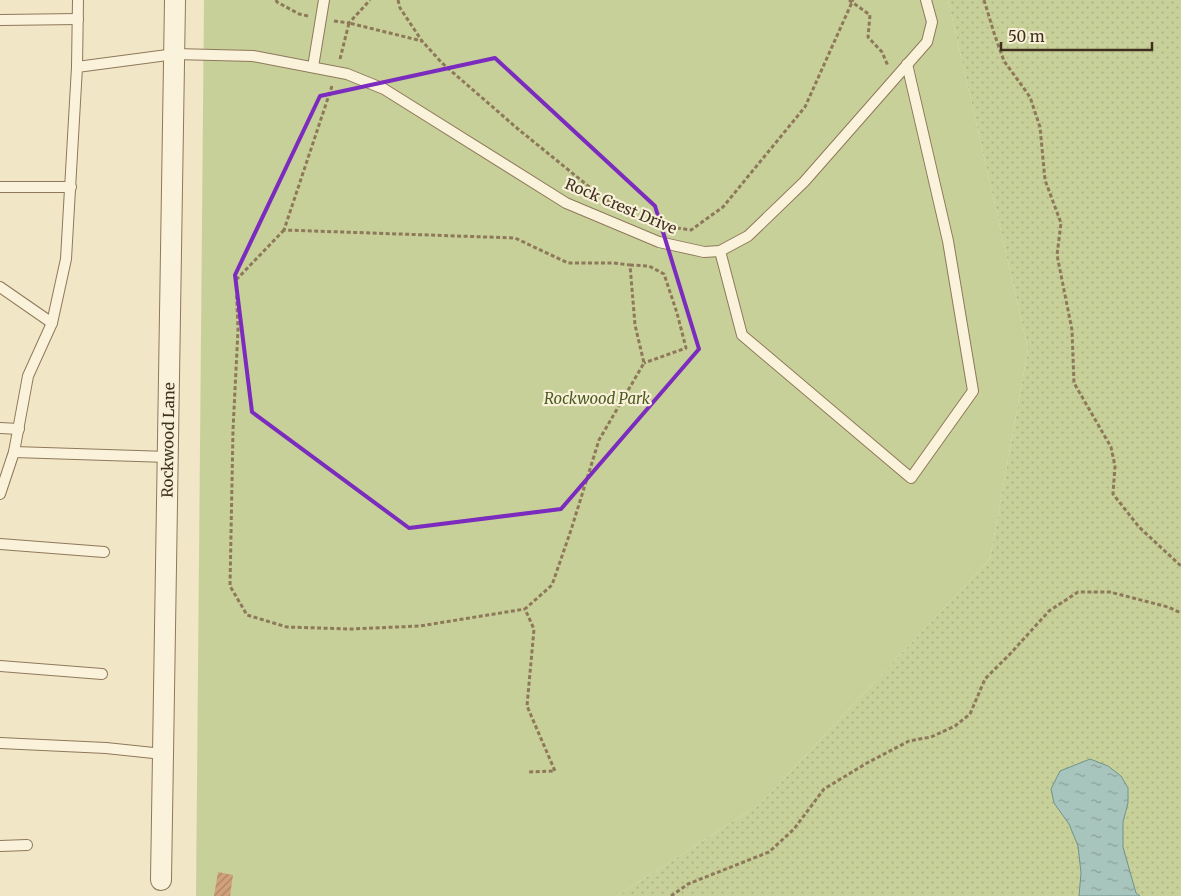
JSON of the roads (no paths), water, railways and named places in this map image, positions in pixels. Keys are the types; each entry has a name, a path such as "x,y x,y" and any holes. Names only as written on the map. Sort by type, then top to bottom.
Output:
{"street":[{"name":"Rockwood Lane","path":"161,880 175,0"}],"lane":[{"path":"0,494 14,452 28,376 52,323 66,259 77,68 78,0"},
{"path":"313,67 324,0"},
{"path":"907,64 948,241 973,391 911,478 742,334 720,251 748,236 804,182 907,64 927,42 932,22 926,0"},
{"path":"0,20 78,19"},
{"name":"Rock Crest Drive","path":"77,68 175,54 253,56 347,74 384,89 566,202 659,242 704,252 720,251"},
{"path":"0,186 71,187"},
{"path":"0,287 52,323"},
{"path":"0,428 18,429"},
{"path":"14,452 168,457"},
{"path":"0,544 104,552"},
{"path":"0,666 102,674"},
{"path":"0,743 106,748 163,754"},
{"path":"0,846 27,845"}],"water":[{"path":"1090,759 1108,766 1121,776 1128,788 1128,803 1123,822 1123,847 1136,893 1140,896 1079,896 1081,873 1078,846 1069,824 1054,803 1051,789 1060,771"}],"park label":[{"name":"Rockwood Park","path":"597,398"}]}
